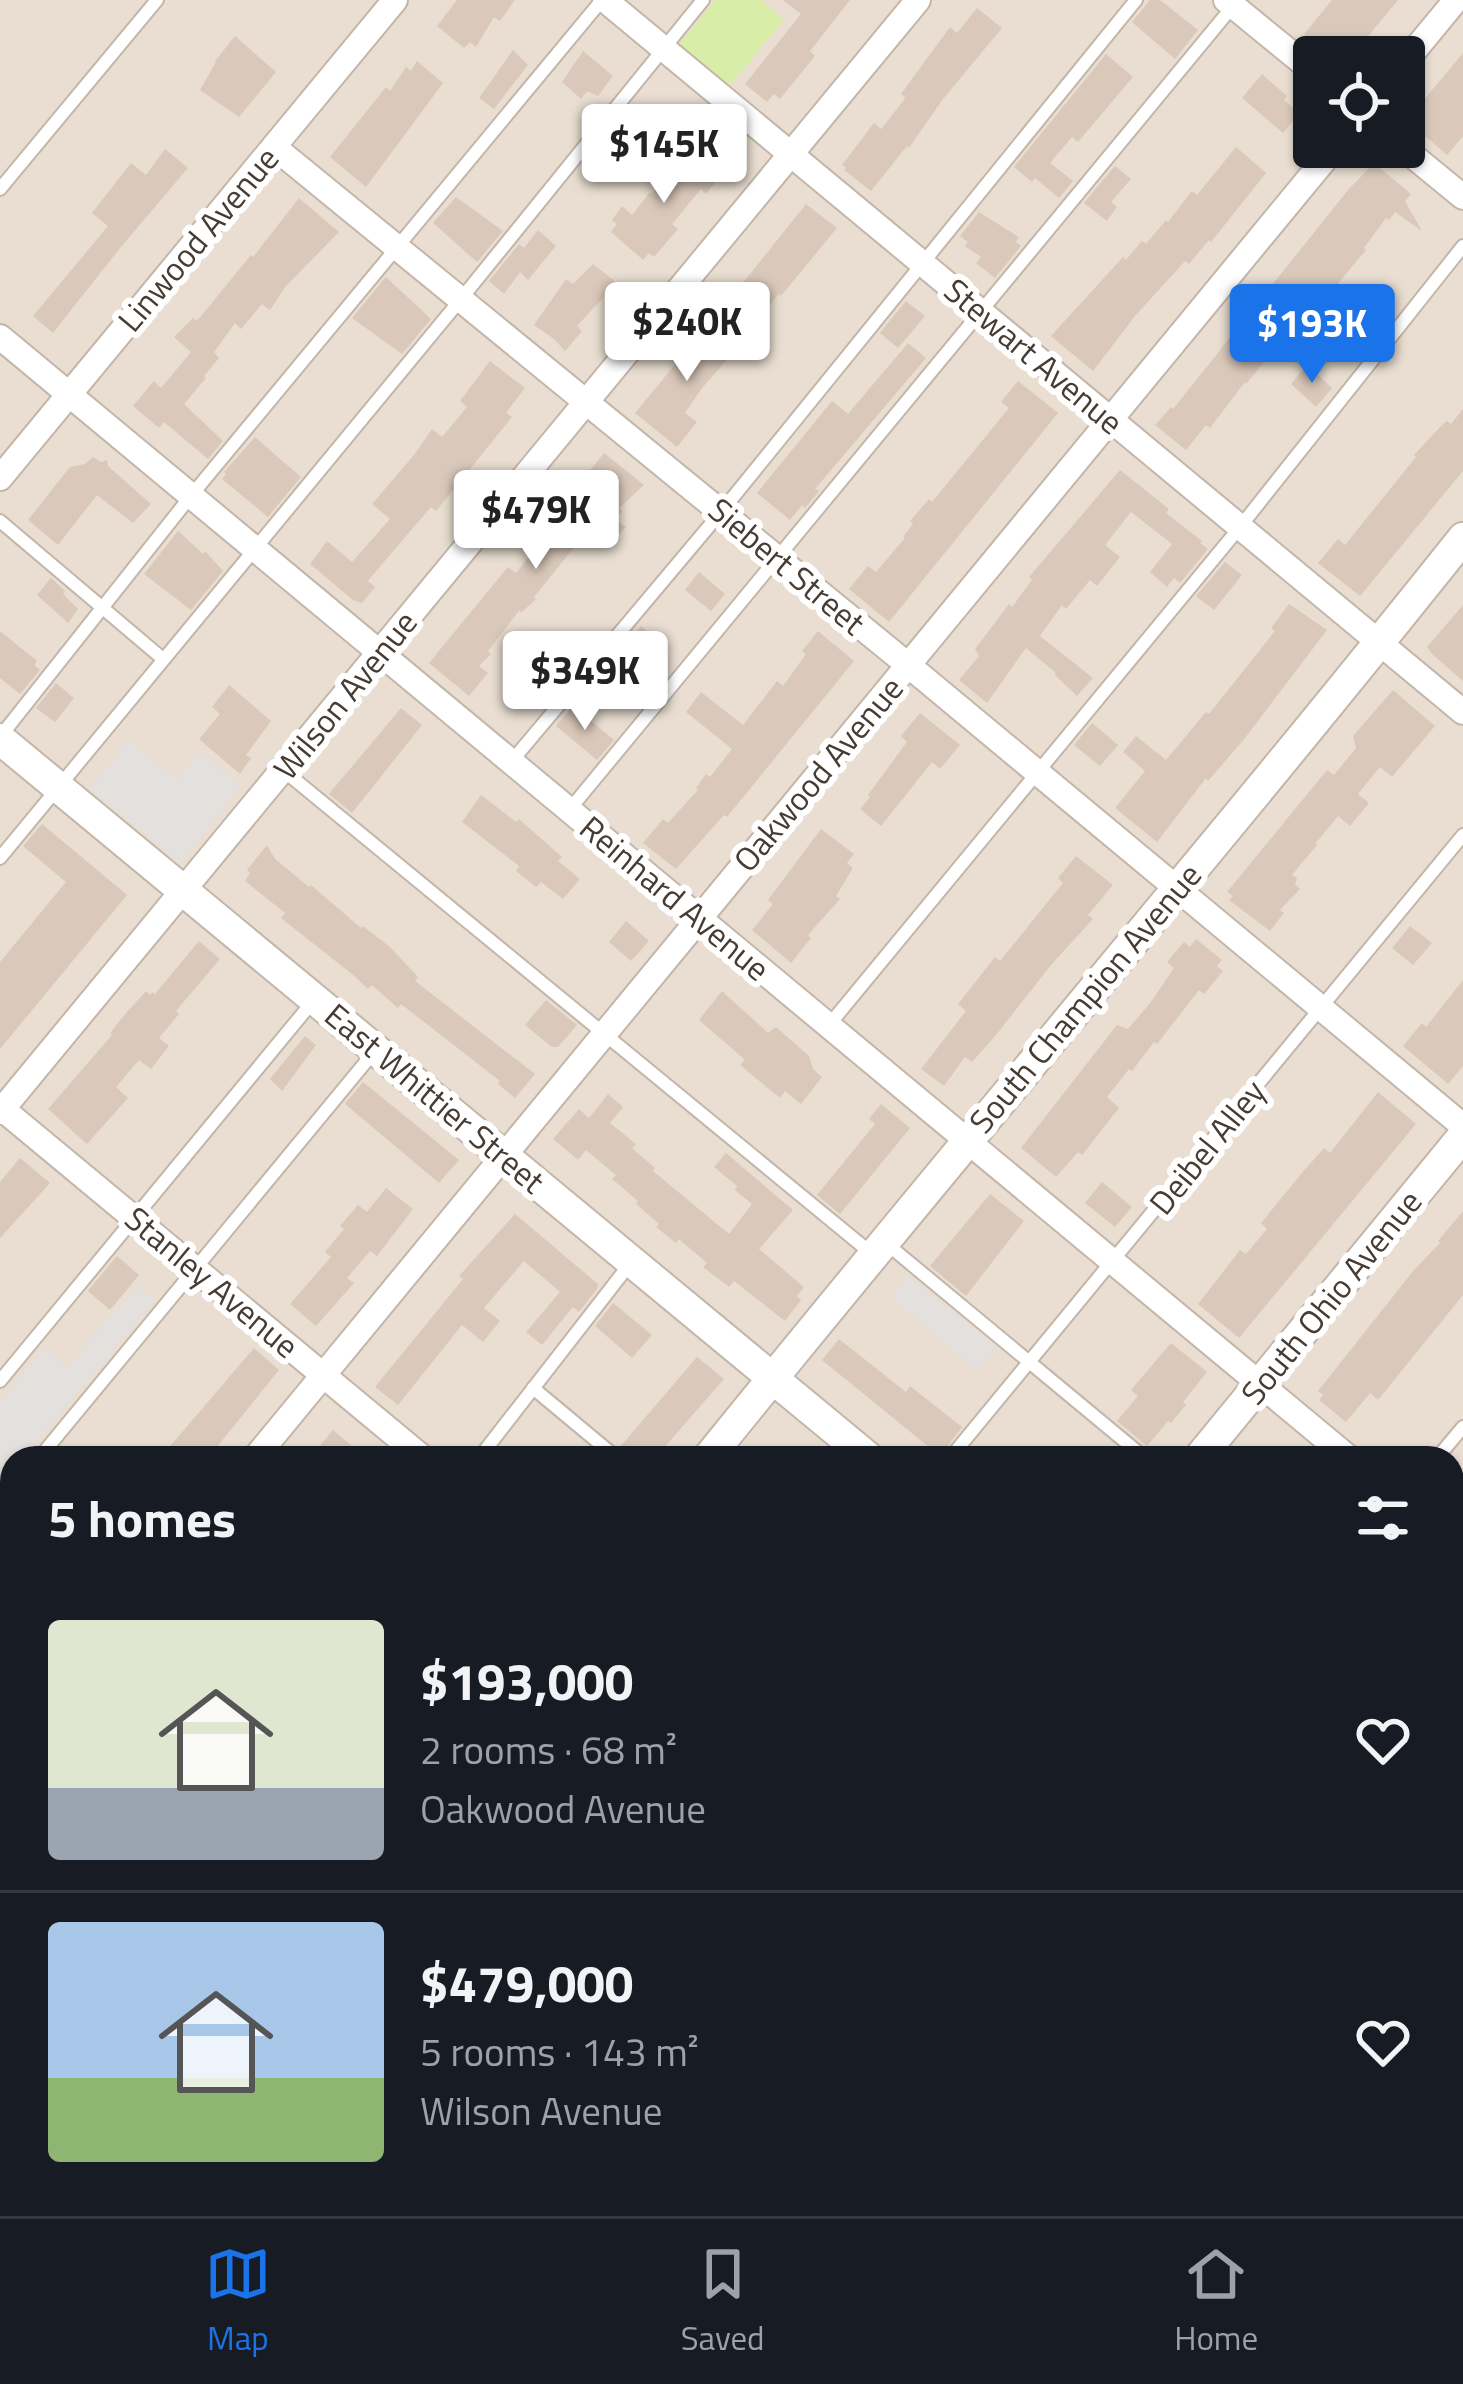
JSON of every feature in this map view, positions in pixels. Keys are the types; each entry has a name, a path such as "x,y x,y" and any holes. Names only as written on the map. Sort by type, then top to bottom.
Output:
{"street":[{"name":"Linwood Avenue","path":"0,478 395,0"},
{"name":"Stewart Avenue","path":"603,0 1463,712"},
{"name":"Wilson Avenue","path":"1,1109 918,0"},
{"path":"1425,38 1456,0"},
{"path":"1232,2 1293,54"},
{"name":"Siebert Street","path":"274,147 1463,1126"},
{"path":"1425,166 1463,197"},
{"name":"Oakwood Avenue","path":"265,1446 1318,168"},
{"name":"Reinhard Avenue","path":"0,338 1335,1446"},
{"name":"South Champion Avenue","path":"718,1446 1463,538"},
{"name":"East Whittier Street","path":"0,738 855,1446"},
{"name":"Stanley Avenue","path":"1,1109 409,1446"},
{"name":"South Ohio Avenue","path":"1209,1446 1463,1136"}],"lane":[{"path":"0,189 157,0"},
{"path":"0,738 190,497 603,0"},
{"path":"0,858 703,0"},
{"path":"511,762 721,512 1136,0"},
{"path":"570,810 1232,2"},
{"path":"829,1026 1039,775 1463,246"},
{"path":"0,521 163,658"},
{"path":"283,770 606,1033 878,1248 1030,1361 1131,1446"},
{"name":"Deibel Alley","path":"960,1446 1463,836"},
{"path":"0,1381 315,999"},
{"path":"49,1446 376,1049"},
{"path":"488,1446 632,1262"},
{"path":"533,1388 603,1446"}],"shaded area":[{"path":"0,0 1463,0 1463,1446 0,1446"},
{"path":"128,741 177,780 199,751 241,786 181,863 89,789"},
{"path":"908,1275 996,1346 977,1369 890,1298"},
{"path":"137,1285 155,1301 32,1446 0,1446 0,1401 44,1348 67,1367"}],"green space":[{"path":"715,0 761,0 784,20 729,87 678,46"}],"building":[{"path":"457,0 515,0 500,21 494,17 476,47 470,42 464,48 437,26"},
{"path":"783,0 850,0 810,51 815,56 780,99 774,94 767,102 745,84 801,14"},
{"path":"1150,0 1160,0 1198,30 1175,59 1132,22"},
{"path":"1332,0 1398,0 1368,36 1304,34"},
{"path":"977,8 1002,28 871,191 842,165 874,123 881,129 904,100 901,94 950,27 957,33"},
{"path":"235,36 276,72 239,117 200,90"},
{"path":"513,50 528,65 494,109 479,98"},
{"path":"583,51 613,76 598,96 587,91 581,99 562,82"},
{"path":"1463,53 1463,136 1447,155 1425,136 1425,98"},
{"path":"1106,54 1133,77 1078,142 1072,137 1050,163 1073,181 1059,198 1014,167"},
{"path":"417,61 443,83 366,187 330,157 386,87 390,91 406,67 411,71"},
{"path":"1262,74 1287,96 1284,100 1293,108 1293,120 1283,133 1242,98"},
{"path":"1236,147 1266,173 1211,242 1189,264 1185,261 1135,316 1093,371 1051,336 1123,257 1126,260 1142,241 1146,244 1192,191 1197,195"},
{"path":"165,149 188,168 53,333 33,316 108,226 92,213 131,163 146,175"},
{"path":"693,151 722,174 706,194 701,189 672,224 678,229 654,257 649,253 643,260 611,232 617,224 612,220 622,206 632,215 680,155 686,159"},
{"path":"1115,166 1131,179 1111,202 1117,207 1107,221 1084,203"},
{"path":"1369,168 1380,168 1411,194 1405,201 1422,231 1395,212 1386,218 1325,299 1299,320 1210,428 1206,425 1186,450 1155,425 1173,409"},
{"path":"456,197 503,231 477,262 433,223"},
{"path":"299,198 339,232 286,286 270,310 262,304 241,329 235,323 214,352 219,358 184,404 223,441 208,459 164,422 159,428 133,406 154,381 161,388 191,352 174,337 193,318 197,321"},
{"path":"806,204 837,228 761,315 734,294"},
{"path":"979,212 1019,237 1016,242 1021,246 995,278 976,263 981,257 960,236"},
{"path":"538,230 556,246 528,280 520,272 504,294 489,281 519,244 524,248"},
{"path":"593,264 617,283 577,326 582,331 565,351 534,325 566,279 573,284"},
{"path":"386,277 431,319 402,354 352,318"},
{"path":"906,301 925,316 898,348 880,333"},
{"path":"711,321 741,344 685,413 697,422 677,447 635,413"},
{"path":"908,343 926,358 815,489 819,491 805,508 802,505 790,520 757,493 832,401 848,414"},
{"path":"490,361 525,388 506,413 512,417 436,511 431,507 371,577 368,581 375,587 362,603 353,600 310,564 327,541 352,562 390,519 372,504 432,429 442,437 467,407 460,401"},
{"path":"1307,365 1332,388 1316,407 1291,384"},
{"path":"1018,381 1058,413 889,622 849,589 868,566 876,572 905,538 913,524 910,521 929,499 932,502 1009,408 1001,402"},
{"path":"1463,409 1463,471 1360,596 1318,563 1338,539 1345,545 1414,455"},
{"path":"255,437 301,477 268,517 222,479"},
{"path":"604,453 644,485 619,508 622,511 615,519 626,527 612,541 592,525 536,599 519,611 488,651 491,654 479,666 488,673 469,696 429,663 508,567 516,573 570,506 566,500"},
{"path":"93,457 107,460 151,504 133,523 97,495 58,545 28,520 70,467"},
{"path":"1120,470 1169,509 1166,513 1208,549 1180,583 1174,578 1167,587 1150,572 1172,544 1131,512 1105,545 1120,557 1097,586 1090,580 1066,609 1062,605 1040,636 1093,678 1077,696 1026,648 987,703 959,680 979,656 975,649"},
{"path":"178,531 223,571 191,610 144,574"},
{"path":"1225,562 1242,575 1214,610 1196,596"},
{"path":"699,572 725,594 711,611 685,590"},
{"path":"51,578 78,609 68,623 37,595"},
{"path":"1289,604 1327,630 1157,842 1115,808 1145,771 1123,752 1136,736 1166,760 1275,631 1271,628"},
{"path":"1463,605 1463,681 1427,647"},
{"path":"641,626 661,643 646,662 661,675 647,692 612,663"},
{"path":"0,631 37,661 34,665 40,670 20,694 0,678"},
{"path":"818,631 854,661 727,817 676,869 643,843 663,819 668,823 732,749 686,712 701,692 743,725 777,681 783,686"},
{"path":"56,683 74,698 55,722 36,708"},
{"path":"229,685 271,721 246,755 251,758 240,774 199,739 220,714 212,707"},
{"path":"1393,690 1435,726 1392,777 1380,767 1358,794 1369,803 1350,826 1338,816 1315,844 1292,875 1300,889 1280,910 1284,913 1270,931 1229,900 1233,896 1227,892 1327,770 1334,775 1356,748 1353,736"},
{"path":"573,706 614,740 597,760 556,726"},
{"path":"401,708 422,725 352,813 329,794"},
{"path":"920,713 960,745 940,769 932,762 881,826 860,809 907,742 901,736"},
{"path":"1092,723 1118,745 1100,766 1074,745"},
{"path":"481,795 516,822 519,819 580,879 563,899 541,882 536,887 516,871 519,866 462,822"},
{"path":"42,824 127,895 0,1049 0,962 66,882 23,846"},
{"path":"821,829 854,854 847,863 853,868 836,896 840,899 791,963 752,930 773,904 768,900"},
{"path":"267,845 275,859 390,947 418,977 415,981 535,1074 515,1098 401,1004 398,1008 372,985 368,989 281,918 285,913 245,881 247,870"},
{"path":"1076,856 1113,885 1088,915 1093,919 996,1035 972,1062 965,1057 944,1086 921,1069 966,1011 958,1004 1063,883 1058,878"},
{"path":"626,921 649,941 631,961 609,942"},
{"path":"1410,926 1432,943 1413,965 1392,948"},
{"path":"1196,939 1222,960 1217,966 1223,971 1204,994 1199,990 1157,1044 1129,1069 1107,1097 1119,1108 1082,1155 1078,1152 1056,1177 1021,1148 1117,1025 1128,1029 1151,1002 1174,968 1167,962 1184,942 1190,947"},
{"path":"199,941 220,959 159,1038 169,1046 151,1069 139,1060 116,1087 128,1098 87,1144 48,1109 127,1012 146,991 155,994"},
{"path":"1463,980 1463,1066 1448,1084 1403,1046 1422,1023 1426,1027"},
{"path":"722,991 768,1033 776,1027 809,1056 822,1077 801,1104 785,1091 780,1098 740,1065 745,1060 699,1020"},
{"path":"546,1000 577,1025 558,1047 525,1025"},
{"path":"305,1036 316,1045 282,1091 270,1079"},
{"path":"363,1082 459,1160 439,1183 345,1104"},
{"path":"1378,1092 1416,1124 1239,1338 1198,1304 1240,1250 1246,1254 1267,1229 1261,1223 1301,1174 1324,1148 1330,1153"},
{"path":"608,1094 623,1107 610,1123 636,1144 632,1148 653,1171 729,1234 752,1204 714,1167 726,1153 793,1210 759,1249 804,1287 797,1296 801,1300 785,1321 734,1281 729,1287 679,1239 676,1243 656,1227 659,1224 638,1201 612,1179 616,1175 586,1150 578,1160 553,1139 579,1109 589,1118"},
{"path":"881,1104 910,1128 840,1214 817,1195 875,1124 869,1119"},
{"path":"20,1158 50,1183 0,1238 0,1182"},
{"path":"1102,1182 1132,1207 1115,1227 1085,1203"},
{"path":"386,1188 413,1209 377,1256 370,1251 347,1278 354,1283 316,1326 290,1304 331,1257 325,1252 344,1229 340,1226 358,1205 367,1212"},
{"path":"990,1194 1024,1221 966,1296 930,1266"},
{"path":"1463,1211 1463,1295 1378,1400 1370,1393 1346,1422 1319,1400 1323,1395 1318,1391"},
{"path":"515,1214 598,1284 597,1289 579,1312 573,1307 542,1345 526,1332 560,1292 524,1261 484,1308 500,1321 483,1342 462,1325 398,1405 375,1387 463,1279 459,1276"},
{"path":"117,1256 139,1275 110,1310 88,1291"},
{"path":"613,1303 652,1335 632,1358 595,1326"},
{"path":"839,1339 906,1392 910,1386 962,1427 948,1446 928,1446 822,1360"},
{"path":"1171,1343 1207,1372 1183,1402 1186,1405 1147,1446 1117,1421 1138,1396 1131,1390"},
{"path":"254,1348 279,1370 218,1446 170,1446"},
{"path":"697,1357 724,1379 665,1446 621,1446"},
{"path":"333,1430 352,1446 320,1446"}]}
